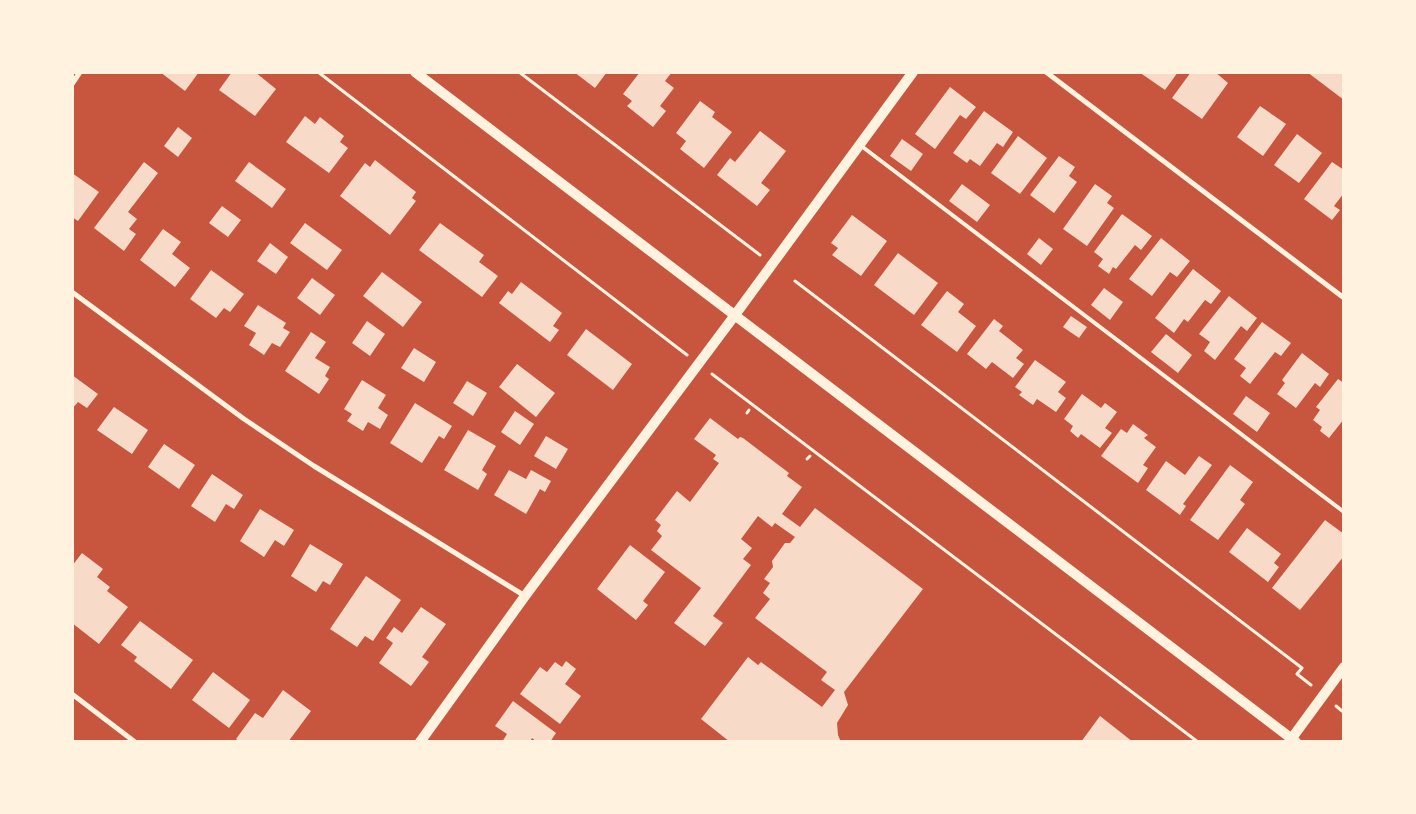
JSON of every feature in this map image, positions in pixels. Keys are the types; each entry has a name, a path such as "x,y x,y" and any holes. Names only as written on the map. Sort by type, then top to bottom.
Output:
{"main road":[{"path":"415,72 1292,740 1344,667"},
{"path":"420,742 525,596 699,364 913,72"}],"street":[{"path":"72,84 80,72"},
{"path":"1046,72 1344,298"},
{"path":"72,292 244,418 314,466 525,596"},
{"path":"72,694 135,742"}],"lane":[{"path":"860,145 1344,512"}],"path":[{"path":"318,72 699,364 1198,742"},
{"path":"520,72 772,265"},
{"path":"795,281 1302,668 1297,674"}],"building":[{"path":"160,72 199,72 185,91"},
{"path":"232,72 255,72 276,89 255,116 219,90"},
{"path":"574,72 607,72 595,88"},
{"path":"640,72 652,72 654,74 655,72 672,72 665,81 674,88 660,106 666,111 653,127 627,106 632,101 623,94"},
{"path":"1139,72 1178,72 1165,90"},
{"path":"1191,72 1215,72 1228,83 1202,119 1172,98"},
{"path":"1307,72 1344,72 1344,100"},
{"path":"950,87 976,107 966,119 960,115 935,149 915,134"},
{"path":"700,101 715,112 712,117 732,132 704,168 680,149 686,141 676,133"},
{"path":"1260,106 1286,124 1263,156 1237,137"},
{"path":"984,111 1013,132 1003,147 997,143 980,166 970,159 967,163 953,153"},
{"path":"305,116 315,124 320,117 344,136 340,142 348,148 329,173 286,142"},
{"path":"178,127 192,138 178,157 164,146"},
{"path":"760,131 786,151 761,183 770,190 757,206 717,175 730,158 735,162"},
{"path":"1297,134 1322,153 1299,183 1274,165"},
{"path":"1018,136 1047,158 1020,194 991,173"},
{"path":"902,139 923,154 911,171 890,156"},
{"path":"1059,156 1075,167 1069,176 1077,182 1054,213 1030,195"},
{"path":"375,160 416,192 412,198 416,201 390,235 340,196 365,163 370,167"},
{"path":"144,162 158,173 128,212 137,219 129,229 136,234 124,251 94,228"},
{"path":"249,162 286,189 272,208 235,181"},
{"path":"1332,162 1344,170 1344,193 1334,206 1340,210 1332,220 1304,199"},
{"path":"72,173 99,192 78,221 72,217"},
{"path":"962,184 990,205 977,222 949,201"},
{"path":"1095,184 1112,196 1107,203 1114,208 1087,246 1063,229"},
{"path":"222,206 241,220 228,237 209,223"},
{"path":"1122,214 1152,236 1141,250 1135,245 1116,269 1113,267 1109,274 1098,266 1103,259 1094,252"},
{"path":"852,215 887,241 861,276 832,255 838,248 831,243"},
{"path":"305,223 342,250 327,270 290,243"},
{"path":"440,223 484,255 479,262 498,276 482,297 419,250"},
{"path":"163,229 181,242 172,254 190,268 175,287 140,260"},
{"path":"1039,238 1053,249 1041,265 1027,254"},
{"path":"1161,238 1190,261 1177,277 1170,272 1152,296 1129,279"},
{"path":"270,243 288,257 276,274 257,261"},
{"path":"898,253 938,283 914,315 874,285"},
{"path":"1193,269 1221,291 1211,304 1205,300 1188,322 1184,319 1174,333 1155,318"},
{"path":"211,270 244,294 230,312 224,308 216,318 190,299"},
{"path":"382,272 422,302 403,327 363,296"},
{"path":"312,278 335,295 320,315 297,298"},
{"path":"521,282 562,313 553,326 559,330 550,342 499,303 508,291 512,294"},
{"path":"1104,288 1123,302 1110,320 1091,305"},
{"path":"947,291 964,304 958,312 976,326 957,352 921,325"},
{"path":"1229,296 1257,318 1247,331 1241,326 1215,360 1204,351 1210,342 1199,334"},
{"path":"258,305 286,323 283,328 290,332 280,347 272,343 264,355 249,345 256,333 244,326"},
{"path":"1071,316 1087,327 1079,338 1063,327"},
{"path":"994,319 1003,326 999,331 1023,350 1016,358 1024,364 1013,378 992,362 986,369 967,354"},
{"path":"367,321 385,334 370,356 352,343"},
{"path":"1262,322 1291,343 1281,356 1275,352 1250,384 1240,376 1246,368 1234,359"},
{"path":"586,329 632,364 613,390 567,355"},
{"path":"311,332 326,342 315,358 330,367 325,376 329,379 319,394 285,371"},
{"path":"1166,334 1192,355 1178,373 1151,352"},
{"path":"414,348 436,362 424,382 401,368"},
{"path":"1302,353 1329,374 1320,387 1315,383 1296,408 1277,394 1285,383 1282,380"},
{"path":"1035,360 1066,382 1058,392 1066,398 1056,412 1037,399 1033,405 1019,395 1022,392 1015,387"},
{"path":"517,364 555,393 536,417 499,387"},
{"path":"72,375 98,394 87,408 78,402 72,409"},
{"path":"1338,379 1344,383 1344,419 1329,438 1320,431 1322,427 1313,420 1320,410 1316,407"},
{"path":"362,380 386,395 378,408 388,415 380,429 368,422 363,431 347,421 352,414 344,409"},
{"path":"467,381 487,393 473,416 453,403"},
{"path":"1082,394 1101,408 1105,403 1117,412 1105,428 1112,433 1100,448 1081,434 1078,438 1070,431 1073,426 1064,419"},
{"path":"1246,396 1270,413 1257,432 1233,414"},
{"path":"415,403 452,426 444,439 439,436 422,463 390,443"},
{"path":"114,407 148,430 132,454 97,430"},
{"path":"515,411 534,424 520,445 501,432"},
{"path":"710,418 738,439 740,437 743,438 789,473 787,476 802,487 782,514 800,527 815,508 923,589 844,692 848,705 837,723 841,742 730,742 701,719 748,657 758,665 761,662 822,707 835,690 821,680 827,672 755,618 770,599 763,593 770,583 764,579 773,567 772,561 785,543 790,543 795,537 775,523 772,527 758,516 741,539 752,548 743,559 751,565 713,616 723,623 705,646 674,623 701,588 651,550 662,536 657,531 661,525 655,520 677,491 690,502 719,463 713,459 716,455 694,439"},
{"path":"1133,424 1148,435 1144,438 1156,447 1143,465 1148,468 1138,483 1101,456 1121,429 1127,433"},
{"path":"468,430 496,446 482,470 487,474 478,490 444,470"},
{"path":"546,436 568,449 556,469 534,456"},
{"path":"164,444 195,465 179,489 148,467"},
{"path":"1199,456 1212,465 1183,504 1186,506 1180,515 1146,490 1166,461 1185,475"},
{"path":"1230,465 1253,482 1240,500 1245,504 1218,540 1190,520"},
{"path":"509,470 526,479 531,470 551,481 545,492 540,489 526,514 494,495"},
{"path":"212,474 243,495 234,509 226,504 215,522 191,506"},
{"path":"260,509 294,530 284,546 275,540 264,557 240,541"},
{"path":"1325,520 1344,534 1344,556 1300,610 1272,588"},
{"path":"1247,528 1281,554 1274,563 1279,567 1268,582 1229,552"},
{"path":"310,544 343,564 330,585 323,581 316,592 291,576"},
{"path":"630,545 665,572 643,601 648,605 636,620 597,589"},
{"path":"82,553 103,569 97,577 110,587 107,591 128,607 99,644 72,623 72,566"},
{"path":"366,576 401,600 373,641 365,636 357,647 330,629"},
{"path":"421,607 446,624 422,657 429,662 411,686 379,663 393,643 386,638 394,627 402,633"},
{"path":"140,621 193,660 171,689 134,661 137,657 121,645"},
{"path":"566,661 576,669 565,684 581,696 560,724 520,694 540,667 547,672 555,662 562,667"},
{"path":"213,672 250,700 229,728 192,700"},
{"path":"283,690 311,711 288,742 240,742 236,739 255,713 263,718"},
{"path":"513,701 556,733 550,742 537,742 532,738 530,742 502,742 507,734 495,726"},
{"path":"1100,716 1133,742 1081,742"}]}
